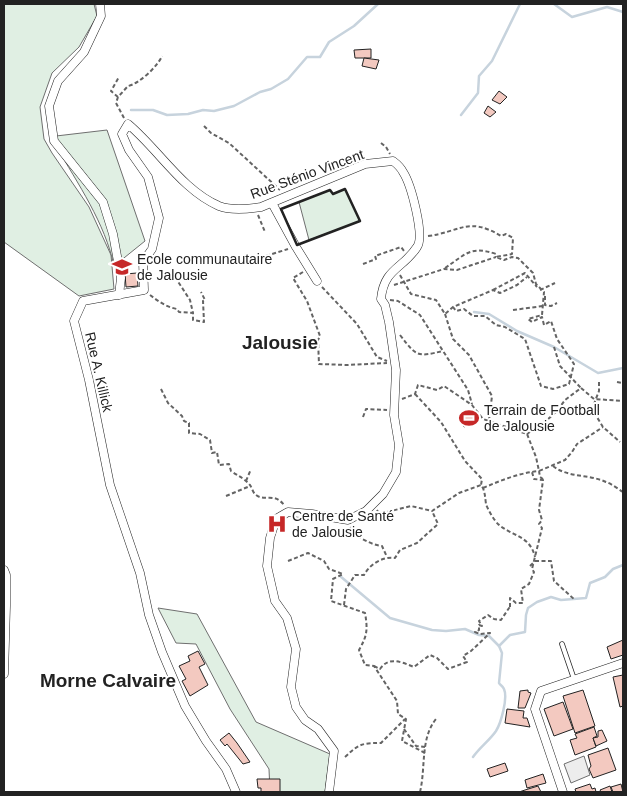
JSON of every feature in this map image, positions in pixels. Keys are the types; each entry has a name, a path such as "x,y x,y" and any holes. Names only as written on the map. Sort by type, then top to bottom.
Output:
{"street":[{"path":"100,4 102,16 84,52 58,81 49,106 54,141 103,202 113,234 121,278 119,295"},
{"path":"128,124 122,134 129,150 148,177 159,218 152,249 143,262 144,290"},
{"name":"Rue Sténio Vincent","path":"128,124 142,136 192,190 220,207 256,208 365,164 393,161"},
{"path":"329,792 334,751 318,729 306,720 296,707 291,687 296,649 287,618 275,601 268,566 270,538 276,519 288,512 348,520 366,511 382,494 396,472 400,445 395,406 396,370 393,343 385,305 380,299 385,280 418,246 420,238 418,216 404,173 393,161"},
{"path":"272,203 317,281"},
{"name":"Rue A. Killick","path":"144,290 83,301 74,321 90,380 110,484 140,573 149,615 162,652 185,706 226,769 236,792"},
{"path":"4,570 6,575 4,674"},
{"path":"563,792 535,709 541,691 623,663"}],"lane":[{"path":"562,644 574,679"}],"path":[{"path":"128,124 116,103 118,97 128,86 134,85 159,64 162,56"},
{"path":"118,97 111,92 120,77"},
{"path":"204,126 211,133 229,143 260,173 271,180 286,197"},
{"path":"381,143 386,147 393,161"},
{"path":"256,208 265,232"},
{"path":"420,238 446,234 452,230 472,225 491,230 501,236 506,234 513,238 512,254 496,257 457,270 444,269"},
{"path":"266,256 296,247"},
{"path":"363,264 376,259 375,256 401,247 408,257"},
{"path":"382,288 444,269 474,250 484,250 496,254 496,257 504,260 512,257 518,258 533,273 536,284 544,293 542,315 528,319 532,322 542,317 544,325 551,321 557,339 574,364 569,384 552,389 541,386 525,339 506,327 496,325 485,316 473,316 464,309 456,311 452,307"},
{"path":"397,268 411,294 436,300 445,314 453,339 468,355 492,396 489,420"},
{"path":"309,269 292,278 306,302 320,336 318,340 319,364 346,366 394,363"},
{"path":"445,314 452,307 493,290 522,273 541,290"},
{"path":"175,276 190,300 193,320 204,322 203,301 206,300 202,292"},
{"path":"493,290 500,293 527,278"},
{"path":"317,281 357,324 377,357 394,363"},
{"path":"541,290 555,283"},
{"path":"144,290 159,302 176,309 178,312 193,314"},
{"path":"380,299 398,301 420,315 468,390 472,405"},
{"path":"513,310 551,306 557,303"},
{"path":"388,322 410,349 418,354 425,355 443,351"},
{"path":"554,347 560,366 594,399 623,401"},
{"path":"599,382 599,391 594,399 592,409 603,427 620,442"},
{"path":"617,382 623,383"},
{"path":"288,561 308,553 324,562 329,569 343,574 334,579 331,600 365,613 366,637 359,650 365,665 380,669 384,664 397,660 414,667 430,655 437,658 448,669 467,662 463,656 490,633 480,634 475,632 479,630 479,625 482,626 479,621 488,615 494,619 501,620 510,609 510,598 516,603 523,603 522,589 528,584 534,572 532,569 542,528 539,524 542,520 539,510 543,480 540,477 536,456 527,434 483,419 472,405 444,386 437,390 418,385 415,394 395,406 366,409 363,417"},
{"path":"527,434 546,421 557,411 564,400 581,388"},
{"path":"162,389 168,403 182,416 184,421 189,423 190,433 200,434 210,440 212,453 217,452 219,465 229,464 231,472 242,477 255,495 280,499 288,512"},
{"path":"415,394 441,422 465,461 479,474 482,479 487,506 498,524 521,537 533,550 535,561"},
{"path":"372,504 379,514 411,506 432,511 459,493 510,476 539,471 553,466 565,460 577,444 603,427"},
{"path":"553,466 559,471 605,481 623,492"},
{"path":"246,481 251,469"},
{"path":"532,472 534,479 543,480"},
{"path":"226,496 250,486"},
{"path":"344,605 346,589 355,575 364,575 368,568 387,557 395,558 400,550 417,543 438,524 432,511"},
{"path":"348,520 352,534 373,545 382,546 387,557"},
{"path":"530,566 535,561 551,562 554,581 575,600"},
{"path":"374,666 397,701 398,714 406,719"},
{"path":"406,719 402,741 424,753"},
{"path":"345,757 358,745 381,743 406,719"},
{"path":"420,792 429,728 436,719"},
{"path":"404,729 416,746 425,747"}],"green space":[{"path":"4,4 94,4 97,16 79,47 52,73 40,107 44,139 89,207 111,255 114,289 79,296 4,242"},
{"path":"107,130 145,241 114,266 110,250 97,219 82,189 56,146 56,136"},
{"path":"345,189 360,221 309,240 299,202 330,190 333,194"},
{"path":"158,608 197,614 256,722 330,754 325,792 270,792 269,769 230,709 196,644 176,643"}],"shaded area":[{"path":"584,756 590,775 571,783 564,764"}],"building":[{"path":"371,49 371,58 355,58 354,50"},
{"path":"364,58 379,60 376,69 362,66"},
{"path":"499,91 507,97 500,104 492,100"},
{"path":"488,106 496,112 490,117 484,113"},
{"path":"137,273 138,286 126,287 125,274"},
{"name":"Terrain de Football de Jalousie","path":"474,410 479,419 464,427 459,417"},
{"path":"623,640 623,655 611,659 607,647"},
{"path":"198,651 205,664 199,667 208,685 190,696 182,681 186,679 179,666 190,661 188,656"},
{"path":"623,675 623,706 620,707 613,677"},
{"path":"528,690 531,693 525,708 518,708 520,691"},
{"path":"583,690 595,726 575,733 563,696"},
{"path":"563,702 573,729 554,736 544,709"},
{"path":"507,709 524,711 523,718 527,718 530,727 505,723"},
{"path":"594,727 597,736 593,738 596,747 575,755 570,740 577,738 575,734"},
{"path":"602,730 607,741 596,746 593,738 598,737 598,731"},
{"path":"229,733 250,762 243,764 227,744 225,746 220,740"},
{"path":"608,748 616,770 593,778 589,769 591,766 588,755"},
{"path":"505,763 508,771 490,777 487,769"},
{"path":"543,774 546,783 527,788 525,780"},
{"path":"257,779 280,779 280,792 261,792 261,788 258,788"},
{"path":"590,784 592,789 595,788 596,792 576,792 575,789"},
{"path":"621,784 623,792 613,792 611,787"},
{"path":"538,786 541,792 519,792 525,790"},
{"path":"610,786 612,792 601,792 600,790"}],"waterway":[{"path":"131,110 153,110 167,115 188,114 203,110 214,111 234,106 288,79 307,57 320,57 329,42 354,26 378,4"},
{"path":"461,115 478,93 479,76 492,61 520,4"},
{"path":"554,4 572,17 607,7 623,12"},
{"path":"474,312 489,314 517,331 554,347 598,373 623,368"},
{"path":"473,757 496,731 503,710 505,693 504,688 499,683 502,653 499,646 510,635 525,632 528,608 537,602 551,597 561,600 586,598 590,583 605,577 613,569 623,565"},
{"path":"340,576 390,618 432,630 465,629 479,635 489,636 499,646"}],"wall":[{"path":"345,189 360,221 297,245 281,209 330,190 333,194 345,189"}],"place":[{"name":"Ecole communautaire de Jalousie","path":"122,267"},
{"name":"Terrain de Football de Jalousie","path":"469,418"},
{"name":"Centre de Santé de Jalousie","path":"277,524"}],"district":[{"name":"Jalousie","path":"280,342"},
{"name":"Morne Calvaire","path":"108,680"}]}
